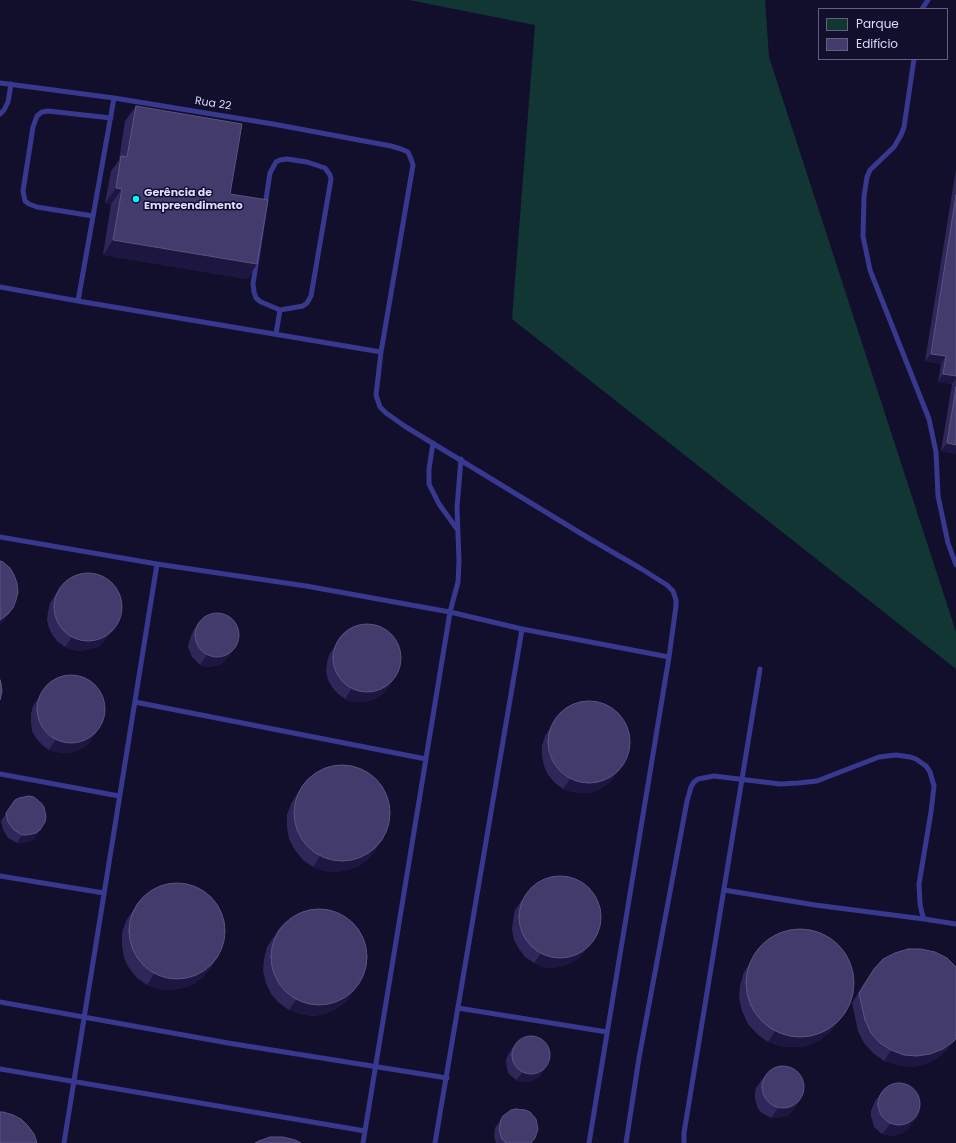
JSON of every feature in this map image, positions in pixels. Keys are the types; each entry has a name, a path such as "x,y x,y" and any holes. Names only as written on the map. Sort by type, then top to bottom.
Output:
{"lane":[{"path":"914,60 904,127 901,136 894,147 870,170 867,177 864,196 863,236 870,270 929,419 936,452 938,496 946,535 956,565"},
{"name":"Rua 22","path":"0,83 114,98 391,146 408,152 413,165 380,352"},
{"path":"0,114 8,102 11,84"},
{"path":"78,301 114,98"},
{"path":"93,216 37,207 25,201 23,191 33,127 37,116 42,112 48,111 111,118"},
{"path":"287,159 307,162 325,168 331,179 311,296 308,303 303,306 280,310 258,299 255,296 253,288 270,173 276,162 287,159"},
{"path":"0,287 380,352 376,395 380,407 386,413 590,539 640,568 670,588 674,594 676,606 669,657 589,1143"},
{"path":"276,334 280,310"},
{"path":"433,443 429,484 439,504 458,530"},
{"path":"363,1143 450,612 459,572 457,508 460,459"},
{"path":"0,537 157,564 306,586 450,612 522,629 669,657"},
{"path":"64,1143 157,564"},
{"path":"435,1143 522,629"},
{"path":"684,1143 684,1133 760,669"},
{"path":"135,702 426,759"},
{"path":"626,1143 642,1042 677,855 691,787 694,782 706,776 780,784 817,781 879,757 896,755 910,757 920,762 926,766 930,772 934,786 919,884 920,904 924,919"},
{"path":"0,774 119,796"},
{"path":"0,876 104,893"},
{"path":"724,890 815,905 956,924"},
{"path":"0,1002 228,1043 447,1078"},
{"path":"458,1008 607,1032"},
{"path":"0,1069 365,1131"}],"green space":[{"path":"409,0 765,0 769,57 956,632 956,669 512,319 535,25"}],"building":[{"name":"Gerência de Empreendimento","path":"136,106 242,124 230,194 268,200 257,264 113,240 122,189 116,188 121,156 127,157"},
{"path":"956,195 956,376 943,374 946,356 931,354"},
{"path":"956,387 956,445 947,443"},
{"path":"0,561 10,568 17,583 18,592 13,608 0,620"},
{"path":"88,573 101,576 112,583 119,594 122,607 119,620 112,631 101,638 88,641 75,638 64,631 57,620 54,607 57,594 64,583 75,576"},
{"path":"217,613 229,617 235,623 239,635 235,647 229,653 217,657 205,653 199,647 195,635 199,623 205,617"},
{"path":"367,624 380,627 391,634 398,645 401,658 398,671 391,682 380,689 367,692 354,689 343,682 336,671 333,658 336,645 343,634 354,627"},
{"path":"71,675 84,678 95,685 102,696 105,709 102,722 95,733 84,740 71,743 58,740 47,733 40,722 37,709 40,696 47,685 58,678"},
{"path":"0,680 2,691 0,700"},
{"path":"589,701 605,705 618,713 626,726 630,742 626,758 618,771 605,779 589,783 573,779 560,771 552,758 548,742 552,726 560,713 573,705"},
{"path":"333,765 351,765 361,768 369,773 382,786 387,794 390,804 390,822 387,832 376,847 369,853 361,858 351,861 333,861 323,858 315,853 302,840 297,832 294,822 294,804 297,794 302,786 315,773 323,768"},
{"path":"29,796 34,797 41,803 44,807 46,817 40,830 36,833 22,835 14,830 8,822 6,813 15,800"},
{"path":"560,876 576,880 589,888 597,901 601,917 597,933 589,946 576,954 560,958 544,954 531,946 523,933 519,917 523,901 531,888 544,880"},
{"path":"168,883 186,883 196,886 204,891 217,904 222,912 225,922 225,940 222,950 211,965 204,971 196,976 186,979 168,979 158,976 150,971 137,958 132,950 129,940 129,922 132,912 137,904 150,891 158,886"},
{"path":"310,909 328,909 338,912 346,917 359,930 364,938 367,948 367,966 364,976 353,991 346,997 338,1002 328,1005 310,1005 300,1002 292,997 279,984 274,976 271,966 271,948 274,938 279,930 292,917 300,912"},
{"path":"800,929 821,933 838,945 850,962 854,983 850,1004 838,1021 821,1033 800,1037 779,1033 762,1021 750,1004 746,983 750,962 762,945 779,933"},
{"path":"908,949 921,949 935,952 947,958 956,967 956,1038 943,1049 930,1054 917,1056 904,1055 891,1050 880,1043 871,1033 865,1020 859,993 874,969 883,959"},
{"path":"527,1036 535,1036 545,1041 549,1048 549,1062 545,1069 535,1074 527,1074 517,1069 515,1066 512,1059 512,1051 517,1041 520,1039"},
{"path":"779,1066 787,1066 795,1069 801,1075 804,1087 801,1099 795,1105 787,1108 779,1108 771,1105 765,1099 762,1091 762,1083 765,1075 771,1069"},
{"path":"895,1083 903,1083 911,1086 917,1092 920,1104 917,1116 911,1122 903,1125 895,1125 887,1122 881,1116 878,1108 878,1100 881,1092 887,1086"},
{"path":"516,1109 530,1112 536,1119 538,1129 535,1138 531,1143 506,1143 502,1139 499,1130 501,1120 503,1116 511,1110"},
{"path":"0,1112 13,1115 21,1119 34,1134 37,1143 0,1143"},
{"path":"270,1137 283,1137 301,1143 255,1143"}],"place":[{"name":"Gerência de Empreendimento","path":"136,199"}]}
